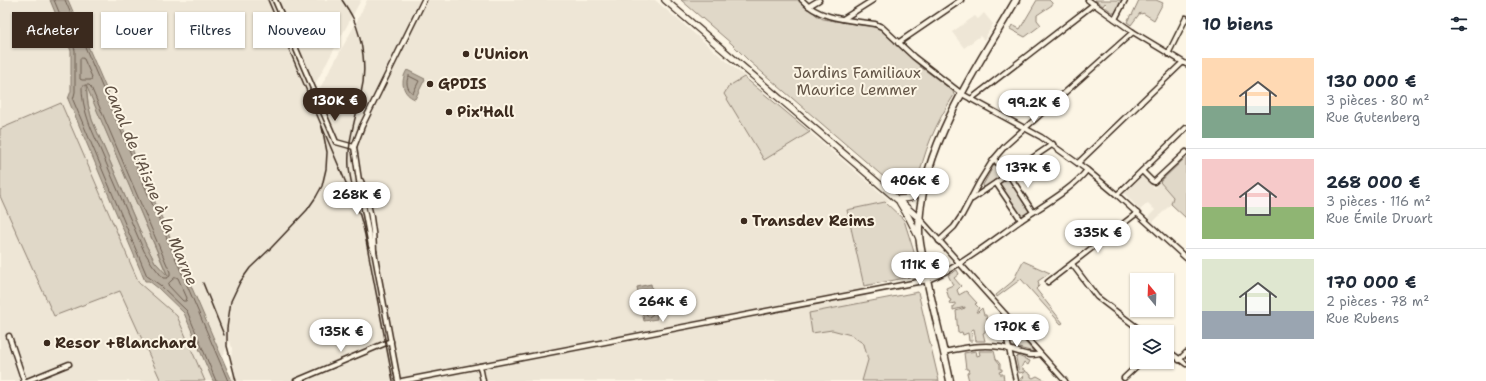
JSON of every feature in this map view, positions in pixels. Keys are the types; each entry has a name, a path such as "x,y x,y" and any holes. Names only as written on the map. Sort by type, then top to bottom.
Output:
{"main road":[{"path":"950,381 920,241 920,219 924,191 927,174 940,136 959,92 1016,0"}],"street":[{"path":"275,0 336,142 354,147"},
{"path":"398,381 374,251 374,239 368,206 358,175 354,147 362,126 424,0"},
{"path":"665,0 920,219 1065,381"},
{"path":"802,0 817,13 878,25 914,57 959,92 1053,144 1117,195 1186,258"},
{"path":"809,6 819,0"},
{"path":"843,19 873,0"},
{"path":"898,43 962,0"},
{"path":"1078,163 1185,63 1133,32 1088,0"},
{"path":"1115,19 1125,0"},
{"path":"971,99 1094,4"},
{"path":"1168,54 1186,18"},
{"path":"939,241 954,227 972,200 980,181 994,159 1005,146 1133,32"},
{"path":"1117,195 1186,128"},
{"path":"972,200 1053,144"},
{"path":"1142,171 1152,181 1157,181 1186,152"},
{"path":"994,159 1009,174 1034,212"},
{"path":"402,381 928,280 959,263 1034,212 1080,180 1087,170"},
{"path":"996,183 1021,220"},
{"path":"898,199 910,198 924,191"},
{"path":"898,199 920,241"},
{"path":"1048,282 1138,213"},
{"path":"1182,254 1186,250"},
{"path":"1072,264 1097,297 1134,325"},
{"path":"1005,314 1004,321 1016,381"},
{"path":"9,336 26,381 70,364"},
{"path":"296,381 391,341"},
{"path":"944,352 975,345 1009,348 1031,355 1040,354"},
{"path":"1179,360 1186,353"},
{"path":"1174,356 1186,364"},
{"path":"480,366 482,381"},
{"path":"1124,378 1134,369"}],"shaded area":[{"path":"0,0 361,0 340,38 340,12 253,12 253,48 335,48 307,99 310,106 367,0 655,0 890,201 847,210 885,381 221,381 234,374 230,341 211,381 0,381"},
{"path":"984,13 993,24 984,40 980,36 964,48 952,32 975,16 978,19"},
{"path":"1141,176 1143,176 1154,188 1160,182 1173,197 1172,203 1153,222 1148,217 1155,210 1148,203 1140,210 1124,193"}],"green space":[{"name":"Jardins Familiaux Maurice Lemmer","path":"681,0 800,0 816,15 823,19 879,28 921,67 953,91 954,95 941,116 931,138 923,161 917,186 906,191 898,182 893,185 749,61 732,44"},
{"path":"1037,0 1049,0 1052,3 1052,5 1037,15 1037,20 1041,25 1025,37 1010,29 1012,25 1020,29"},
{"path":"1095,0 1122,0 1115,14 1105,7 1107,5 1105,3 1103,6"},
{"path":"1139,0 1156,0 1163,3 1154,20 1143,13 1140,13 1131,25 1127,22"},
{"path":"744,77 810,132 764,160 724,94 729,86"},
{"path":"86,84 168,277 155,262 146,245 92,120 88,104"},
{"path":"61,103 139,283 177,316 205,381 161,381 120,291 54,316 0,196 0,129"},
{"path":"1186,157 1186,218 1171,204 1173,197 1160,182"},
{"path":"996,164 1006,174 984,188 983,185"},
{"path":"1008,178 1031,211 1023,217 1021,217 999,184"},
{"path":"885,202 904,220 918,270 915,276 864,286 847,210"},
{"path":"1023,261 1050,273 1038,281 1039,286 1036,289 1063,323 1061,324 1021,279 997,297 996,295 1013,281"},
{"path":"957,270 959,274 954,278 961,286 957,290 959,295 966,291 977,303 975,304 979,308 976,312 982,308 984,315 986,315 987,320 989,320 990,325 987,326 987,329 983,333 985,341 976,341 974,329 971,330 973,341 969,341 968,333 963,335 962,332 958,333 956,311 965,307 953,310 955,303 950,304 949,302 951,301 946,288 953,285 948,275"},
{"path":"918,292 939,381 862,381 868,360 864,344 851,335 832,330 812,333 809,313"},
{"path":"1007,322 1034,352 1011,346"},
{"path":"976,351 977,356 980,355 979,351 994,351 996,359 1000,364 1000,369 1002,369 1002,371 999,372 1000,374 1003,374 1004,380 969,381 967,373 969,372 968,369 966,369 964,353"},
{"path":"1018,356 1030,361 1028,365 1024,362 1021,368 1031,375 1031,377 1033,378 1037,376 1046,381 1021,381 1020,379 1024,377 1022,375 1024,372 1019,373 1016,358"}],"water":[{"path":"50,0 68,0 73,12 55,12"},
{"path":"70,48 89,48 232,381 213,381 184,313 158,288 149,281 145,281 68,99 71,91","holes":["86,85 168,276 155,262 146,245 92,120 88,104"]},
{"path":"407,70 425,79 415,99 405,91 403,78"},
{"path":"651,284 657,319 644,321 637,287"}],"railway":[{"path":"268,0 349,190"},
{"path":"342,0 352,16 356,27 362,45 364,65 363,84 349,148 350,176 365,235 393,381"},
{"path":"236,381 227,346 227,328 231,301 240,282 250,268 307,210 322,186 326,169 327,152 322,127"},
{"path":"203,283 224,335"}],"place":[{"name":"L'Union","path":"466,54"},
{"name":"GPDIS","path":"430,84"},
{"name":"Pix'Hall","path":"449,112"},
{"name":"Transdev Reims","path":"744,221"},
{"name":"Resor +Blanchard","path":"47,343"}],"water label":[{"name":"Canal de l'Aisne à la Marne","path":"151,185"}]}
